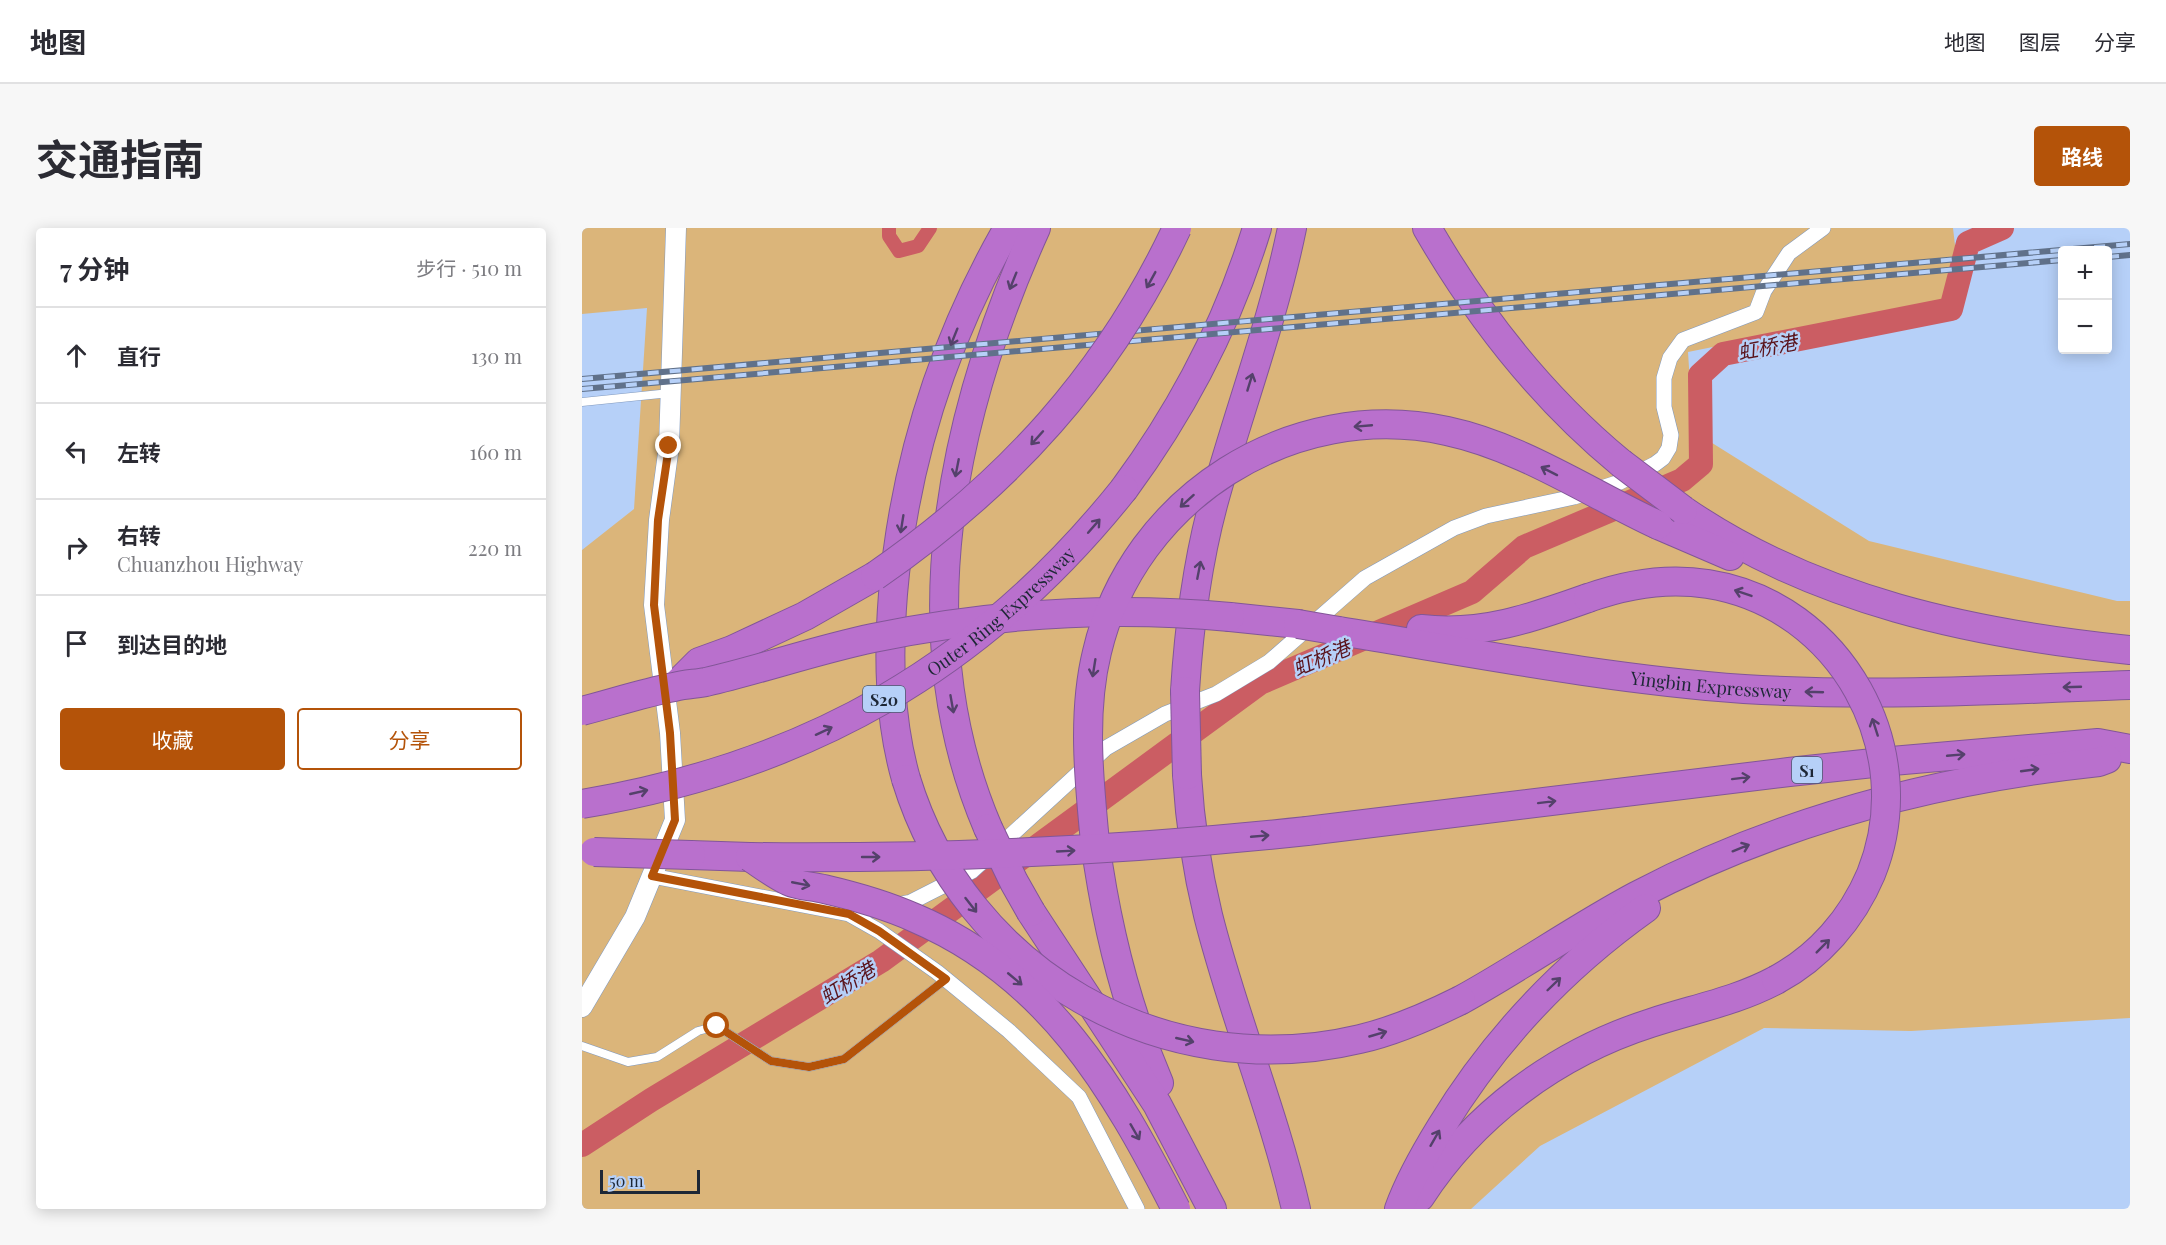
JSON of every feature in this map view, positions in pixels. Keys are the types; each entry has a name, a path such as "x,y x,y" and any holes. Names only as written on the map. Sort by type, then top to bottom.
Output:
{"highway":[{"path":"1008,228 977,284 944,362 924,423 907,495 896,568 890,655 892,710 906,779 919,815 943,864 963,895 992,930 1032,966 1083,1001 1122,1020 1147,1030 1198,1043 1250,1049 1294,1049 1332,1045 1388,1031 1461,1000 1595,919 1688,871 1768,837 1860,807 1954,783 2002,774 2099,762 2127,749"},
{"path":"1036,228 1002,308 975,389 957,472 946,548 943,617 948,686 962,754 988,828 1008,872 1031,912 1163,1115 1212,1209"},
{"path":"582,711 675,686 699,662 796,621 875,576 940,529 978,497 1028,448 1087,379 1132,312 1177,228"},
{"name":"Outer Ring Expressway","path":"582,804 677,783 751,761 823,731 892,695 957,653 1017,604 1073,550 1124,489 1167,428 1205,360 1237,290 1257,228"},
{"path":"1292,228 1271,313 1205,538 1192,613 1185,691 1187,776 1194,840 1208,914 1278,1140 1296,1209"},
{"path":"1427,228 1471,299 1521,365 1574,422 1621,463 1683,510 1729,539 1781,566 1852,595 1932,618 2048,640 2130,650"},
{"path":"1163,1115 1163,1093 1133,1015 1104,899 1095,842 1089,760 1090,698 1096,653 1111,607 1133,564 1162,526 1196,492 1236,465 1279,444 1326,430 1374,425 1422,427 1469,436 1492,444 1658,525 1758,568 1781,566"},
{"path":"1339,631 1361,623 1435,631 1480,629 1515,622 1627,586 1668,581 1709,584 1729,589 1768,603 1803,625 1846,669 1867,705 1881,744 1886,774 1886,805 1880,846 1866,885 1857,903 1818,951 1776,981 1747,994 1621,1033 1595,1044 1547,1071 1502,1104 1462,1142 1444,1163 1412,1209"},
{"name":"Yingbin Expressway","path":"675,686 705,682 874,638 1010,618 1068,614 1214,616 1298,624 1545,667 1745,689 1871,693 2130,685"},
{"name":"S1","path":"750,857 879,857 1034,853 1190,843 1892,761 2098,743 2127,749"},
{"path":"582,852 750,857 789,882 873,903 935,927 976,950 1015,979 1050,1012 1088,1058 1133,1129 1176,1209"},
{"path":"1399,1209 1417,1170 1452,1109 1472,1079 1516,1023 1566,972 1622,925 1674,890 1688,871"}],"street":[{"path":"582,1007 635,917 675,820 670,733 654,605 658,520 669,446 676,228"},
{"path":"849,914 911,902 972,871 1106,748 1165,714 1216,694 1269,662 1365,578 1375,572 1454,528 1486,516 1574,496 1620,482 1655,464 1663,458 1669,448 1671,435 1664,407 1664,378 1670,358 1683,340 1756,312 1764,291 1789,253 1823,228"},
{"path":"652,876 849,914 879,931 941,975 1010,1030 1079,1097 1137,1209"}],"lane":[{"path":"582,402 671,393"},
{"path":"582,1046 628,1062 657,1057 698,1030 717,1026 771,1061 809,1067 844,1059 941,975"}],"shaded area":[{"path":"582,228 1953,228 1961,297 1688,352 1693,431 1869,541 2117,601 2130,601 2130,1018 1911,1031 1764,1028 1540,1146 1471,1209 582,1209 582,550 634,509 647,308 582,314"}],"waterway":[{"path":"889,228 889,236 899,251 918,246 930,228"},
{"name":"虹桥港","path":"582,1145 651,1100 881,961 1260,683 1472,592 1524,547 1682,480 1701,464 1700,375 1723,354 1951,309 1968,243 2002,228"}],"railway":[{"path":"582,379 2130,244"},
{"path":"2112,257 2130,255"},
{"path":"582,389 2058,260"}],"route":[{"path":"669,446 658,520 654,605 670,733 675,820 652,876 849,914 879,931 946,979 844,1059 809,1067 771,1061 717,1026"}]}
